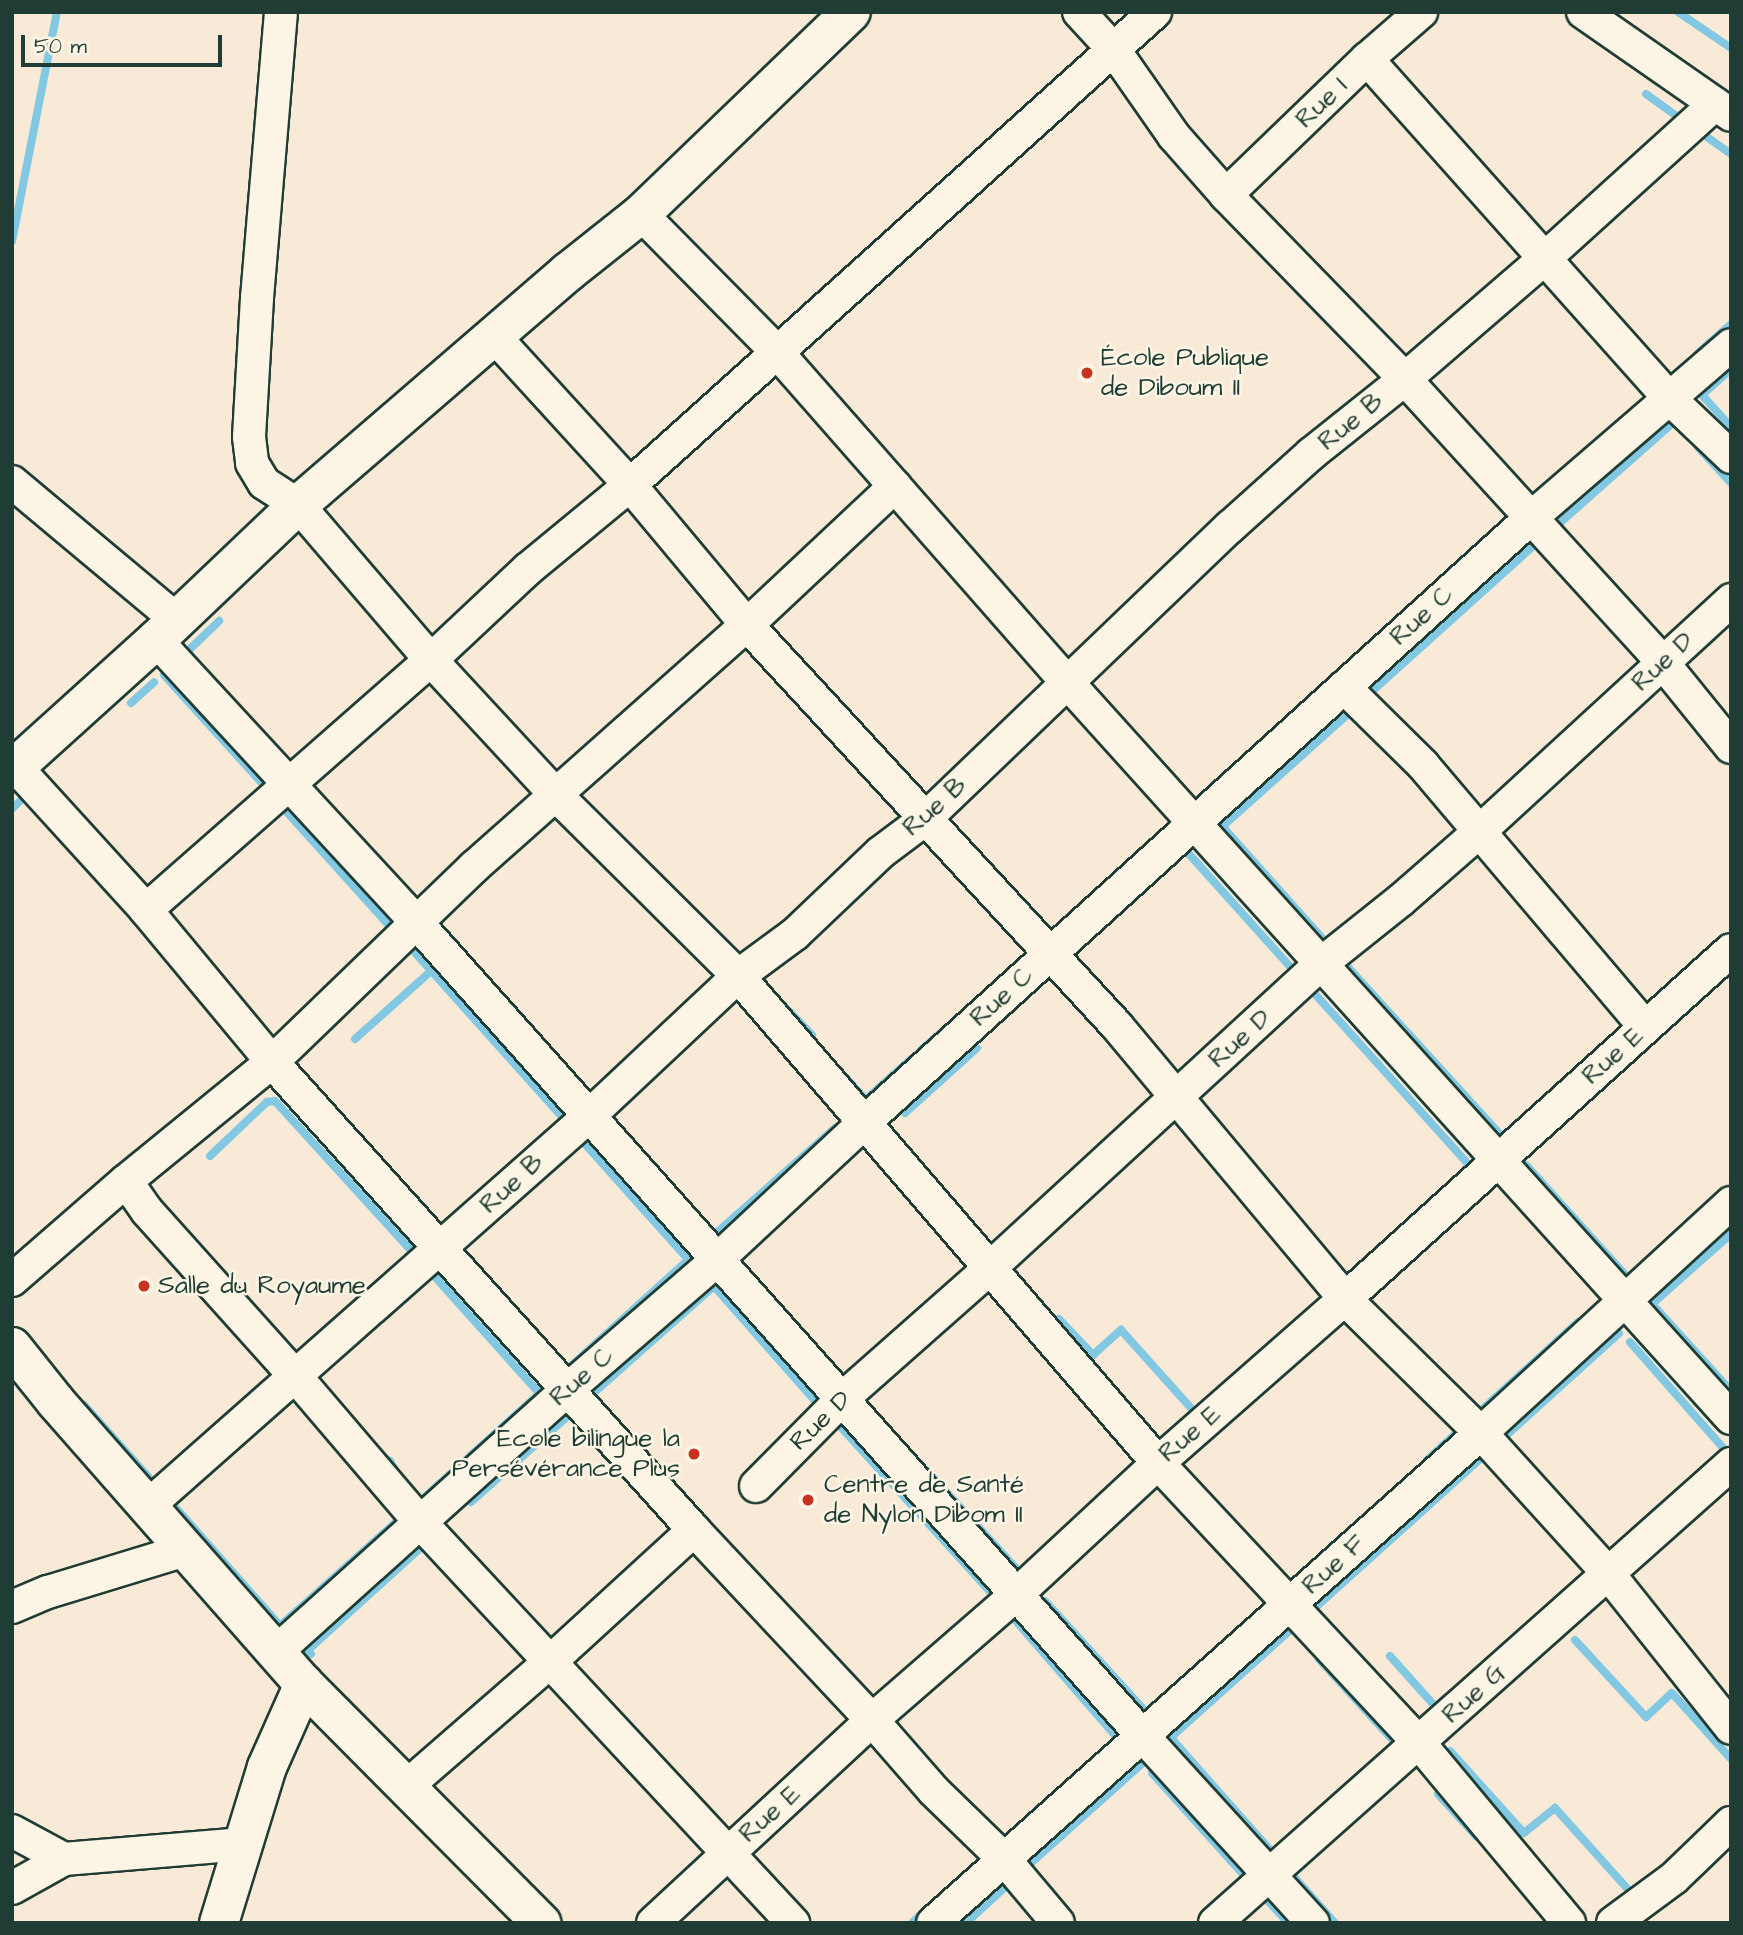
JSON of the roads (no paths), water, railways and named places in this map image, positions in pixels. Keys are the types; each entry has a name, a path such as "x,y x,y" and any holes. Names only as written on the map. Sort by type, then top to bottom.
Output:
{"main road":[{"path":"14,768 167,630 298,505 641,214 851,12"},
{"path":"12,1348 55,1402 149,1505 185,1550 304,1684 541,1923"},
{"path":"219,1923 267,1767 304,1684"}],"street":[{"path":"282,12 257,298 249,437 252,463 264,483 298,505 431,660 555,794 738,976 866,1121 1158,1463 1420,1744 1569,1923"},
{"path":"1079,12 1114,50 1174,136 1226,195 1405,379 1532,517 1663,663 1731,747"},
{"path":"146,910 431,660 528,569 630,485 1155,12"},
{"name":"Rue I","path":"1226,195 1367,59 1421,12"},
{"path":"1583,12 1723,109"},
{"path":"1367,59 1668,397 1731,457"},
{"name":"Rue B","path":"149,1505 297,1378 589,1116 738,976 794,934 880,853 924,820 1250,508 1723,109"},
{"path":"641,214 776,351 1068,683 1731,1418"},
{"path":"494,336 630,485 747,625 924,820 1117,1026 1345,1298 1480,1433 1607,1572 1731,1728"},
{"name":"Rue C","path":"276,1652 568,1389 719,1258 866,1121 1532,517 1731,345"},
{"path":"12,482 167,630 290,783 1313,1923"},
{"path":"12,1280 126,1181 272,1062 416,922 555,794 747,625 895,486"},
{"name":"Rue D","path":"756,1486 842,1399 990,1268 1322,963 1401,900 1479,832 1731,600"},
{"path":"1344,687 1423,765 1645,1027"},
{"path":"14,768 146,910 272,1062 694,1530 872,1720 934,1791 1005,1860 1058,1923"},
{"name":"Rue E","path":"653,1923 872,1720 1017,1594 1158,1463 1731,950"},
{"path":"126,1181 147,1211 297,1378 420,1522 793,1923"},
{"name":"Rue F","path":"933,1923 1480,1433 1624,1298 1731,1203"},
{"name":"Rue G","path":"1215,1923 1420,1744 1607,1572 1731,1464"},
{"path":"407,1786 551,1661 694,1530"},
{"path":"12,1607 47,1592 185,1550"},
{"path":"1613,1923 1674,1878 1731,1823"},
{"path":"12,1830 64,1859"},
{"path":"12,1888 64,1859 243,1844"}],"waterway":[{"path":"12,241 57,12"},
{"path":"1678,12 1731,48"},
{"path":"1646,94 1685,122"},
{"path":"1697,130 1731,154"},
{"path":"1697,354 1731,324"},
{"path":"1731,369 1702,395 1731,427"},
{"path":"1562,521 1676,420"},
{"path":"1697,446 1731,483"},
{"path":"1369,694 1541,539"},
{"path":"189,650 219,621"},
{"path":"164,675 270,792"},
{"path":"131,703 154,682"},
{"path":"1223,826 1356,707"},
{"path":"12,809 25,796"},
{"path":"285,810 392,929"},
{"path":"1221,825 1331,948"},
{"path":"1189,854 1294,971"},
{"path":"410,947 569,1125"},
{"path":"1346,965 1508,1143"},
{"path":"355,1039 431,971"},
{"path":"1315,994 1475,1172"},
{"path":"784,1006 812,1035 810,1037 814,1042"},
{"path":"921,1050 945,1029"},
{"path":"905,1113 977,1048"},
{"path":"864,1101 911,1059"},
{"path":"848,1080 865,1099"},
{"path":"210,1156 267,1102 275,1101 417,1257"},
{"path":"714,1235 835,1128"},
{"path":"577,1135 688,1259"},
{"path":"1526,1165 1629,1279"},
{"path":"1651,1305 1731,1234"},
{"path":"571,1366 690,1258"},
{"path":"426,1267 539,1393"},
{"path":"714,1286 823,1410"},
{"path":"588,1398 714,1286"},
{"path":"1653,1305 1731,1391"},
{"path":"1059,1319 1093,1355 1121,1330 1199,1417"},
{"path":"1474,1417 1578,1322"},
{"path":"1499,1442 1619,1333"},
{"path":"1630,1342 1730,1456"},
{"path":"416,1505 541,1392"},
{"path":"84,1405 159,1489"},
{"path":"471,1502 568,1416"},
{"path":"839,1425 992,1594"},
{"path":"1427,1460 1464,1426"},
{"path":"1307,1615 1490,1450"},
{"path":"378,1455 390,1461 398,1475"},
{"path":"926,1470 1026,1579"},
{"path":"168,1499 282,1628"},
{"path":"281,1625 402,1517"},
{"path":"311,1654 308,1650 427,1542"},
{"path":"1045,1601 1147,1713 1152,1707"},
{"path":"1015,1620 1118,1739 1113,1744"},
{"path":"1169,1739 1297,1624"},
{"path":"1575,1640 1646,1717 1672,1693 1731,1759"},
{"path":"1390,1656 1442,1714"},
{"path":"1319,1659 1400,1748"},
{"path":"1171,1738 1278,1859"},
{"path":"1450,1751 1524,1833 1555,1808 1633,1895 1637,1892"},
{"path":"1022,1871 1143,1763"},
{"path":"1152,1773 1251,1883"},
{"path":"1438,1794 1476,1836"},
{"path":"1287,1869 1335,1923"},
{"path":"966,1923 1013,1880"},
{"path":"1260,1892 1288,1923"},
{"path":"912,1923 925,1911"}],"place":[{"name":"École Publique de Diboum II","path":"1087,373"},
{"name":"Salle du Royaume","path":"144,1286"},
{"name":"Ecole bilingue la Persévérance Plus","path":"694,1454"},
{"name":"Centre de Santé de Nylon Dibom II","path":"808,1500"}]}
